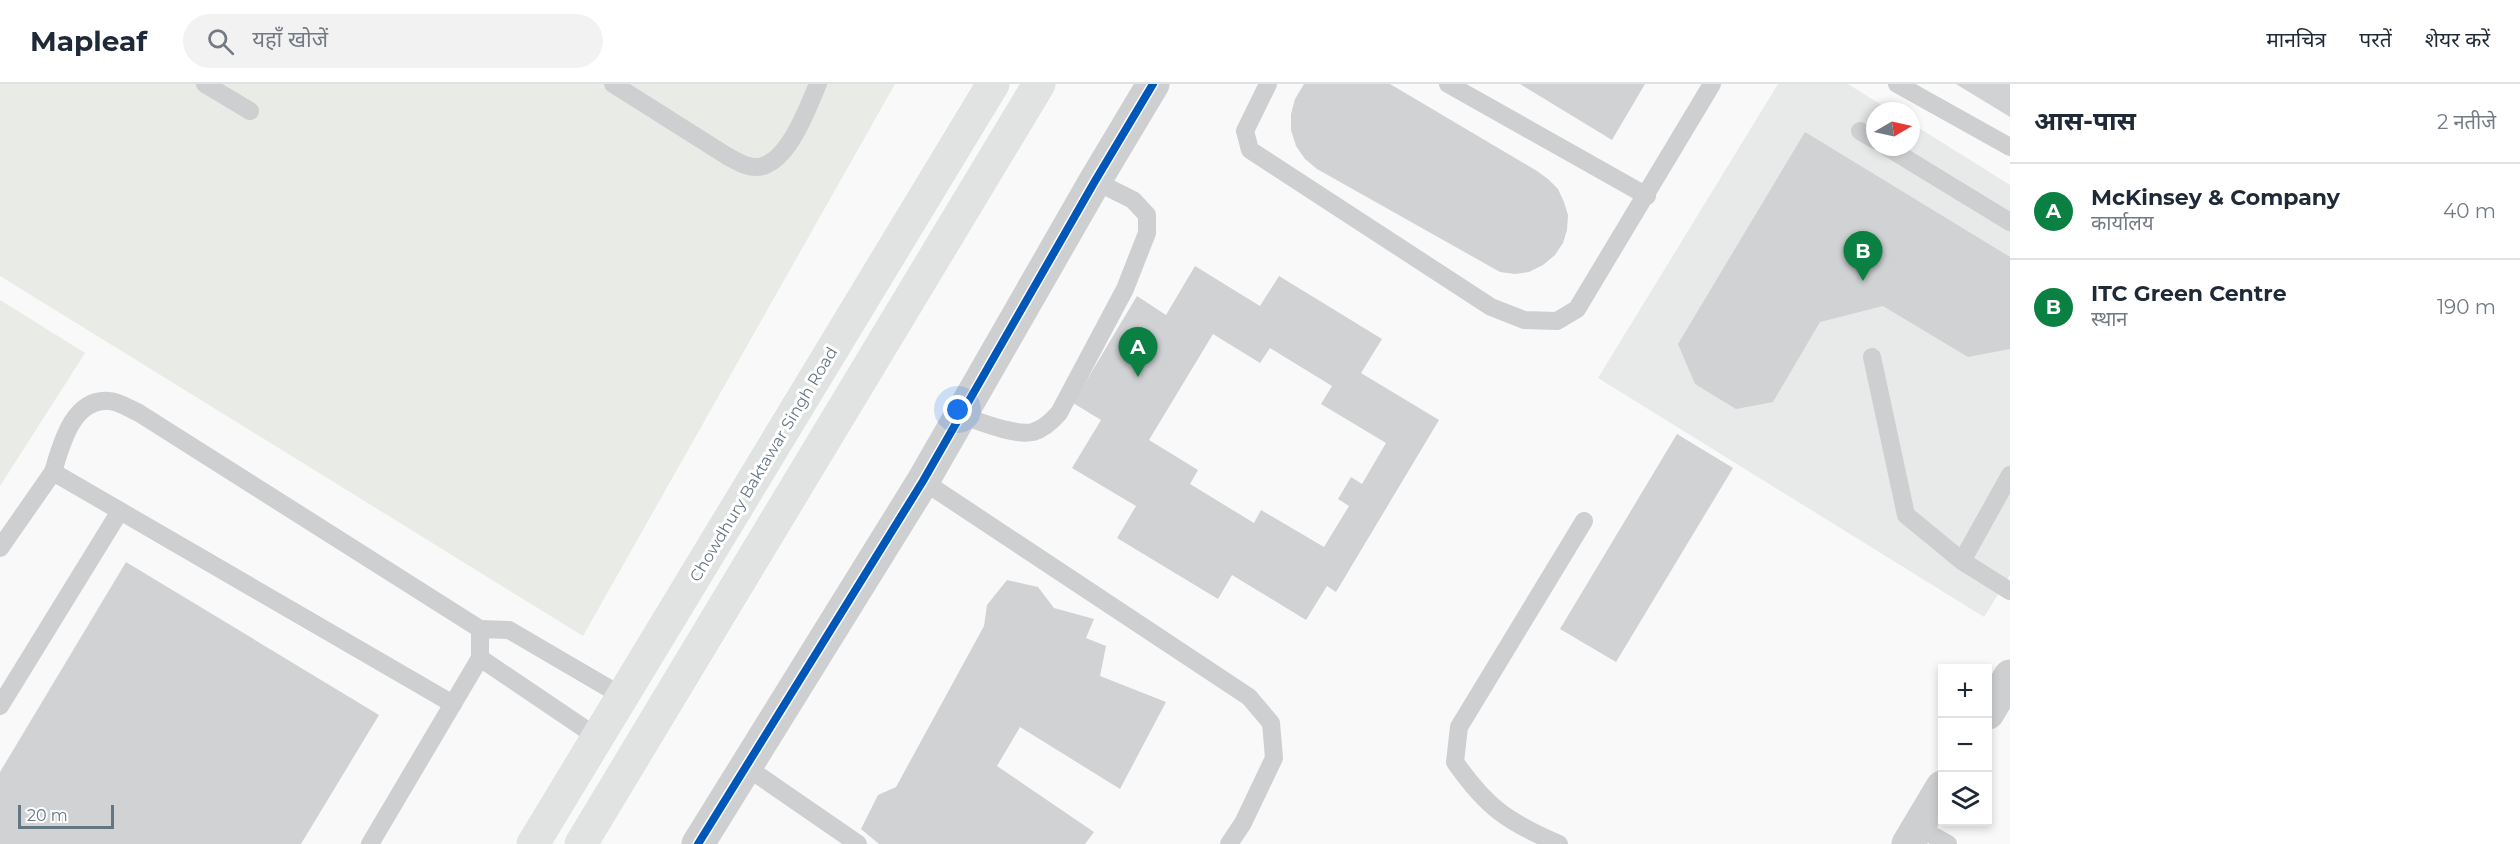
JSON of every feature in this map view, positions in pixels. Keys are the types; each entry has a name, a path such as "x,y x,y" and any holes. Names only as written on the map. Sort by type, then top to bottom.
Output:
{"main road":[{"name":"Chowdhury Baktawar Singh Road","path":"533,844 993,84"},
{"path":"581,844 1038,84"}],"street":[{"path":"698,844 923,481 1153,84"},
{"path":"1992,706 2010,676"},
{"path":"1913,836 1938,794"}],"lane":[{"path":"205,84 250,111"},
{"path":"613,84 727,156 747,166 762,166 775,160 794,136 818,84"},
{"path":"1269,84 1245,131 1250,150 1491,308 1524,320 1557,321 1577,309 1647,196 1712,84"},
{"path":"1448,84 1647,196"},
{"path":"1897,84 2010,147"},
{"path":"1902,156 2010,222"},
{"path":"960,415 1016,431 1033,432 1048,425 1059,413 1125,289 1147,233 1147,215 1133,200 1095,181"},
{"path":"1872,357 1906,515 1962,561 2010,591"},
{"path":"0,548 53,472 64,435 76,417 89,404 109,400 139,413 480,629 509,630 622,696"},
{"path":"53,472 453,704"},
{"path":"1962,561 2010,475"},
{"path":"923,481 1250,697 1271,723 1274,758 1243,823 1229,844"},
{"path":"0,706 120,511"},
{"path":"1559,844 1514,824 1475,792 1455,762 1459,727 1584,521"},
{"path":"370,844 480,658 480,629"},
{"path":"480,658 597,737"},
{"path":"745,766 858,844"},
{"path":"1913,836 1948,844"}],"shaded area":[{"path":"0,84 895,84 583,636 0,276"},
{"path":"1778,84 1848,84 1877,102 1866,102 1866,156 1920,156 1920,129 2010,185 2010,575 1984,617 1598,378"},
{"path":"0,300 85,353 0,486"}],"building":[{"path":"1304,84 1390,84 1537,171 1558,189 1564,202 1568,215 1563,243 1555,255 1543,265 1529,272 1515,274 1500,272 1317,169 1305,159 1296,146 1291,130 1291,114 1295,99"},
{"path":"1520,84 1645,84 1612,140"},
{"path":"1956,84 2010,84 2010,117"},
{"path":"1805,132 2010,257 2010,349 1968,357 1883,306 1820,322 1773,402 1736,409 1695,384 1678,344"},
{"path":"1195,266 1260,306 1279,276 1382,339 1361,373 1439,420 1336,592 1327,586 1306,620 1232,575 1218,599 1117,538 1136,506 1072,468 1101,420 1073,403 1137,296 1166,315","holes":["1213,334 1260,363 1270,348 1332,386 1321,404 1386,443 1362,484 1351,477 1338,499 1349,506 1324,547 1261,510 1254,523 1190,484 1198,470 1149,440"]},
{"path":"1677,434 1733,468 1616,662 1560,629"},
{"path":"126,562 379,715 301,844 0,844 0,772"},
{"path":"1007,580 1038,587 1054,608 1094,619 1086,638 1106,646 1100,676 1166,702 1120,789 1020,727 997,766 1094,832 1085,844 879,844 861,829 878,795 896,787 984,626 987,605"}],"cycle path":[{"path":"698,844 923,481 1153,84"}],"place":[{"name":"ITC Green Centre","path":"1863,281"},
{"name":"McKinsey & Company","path":"1138,377"}]}
